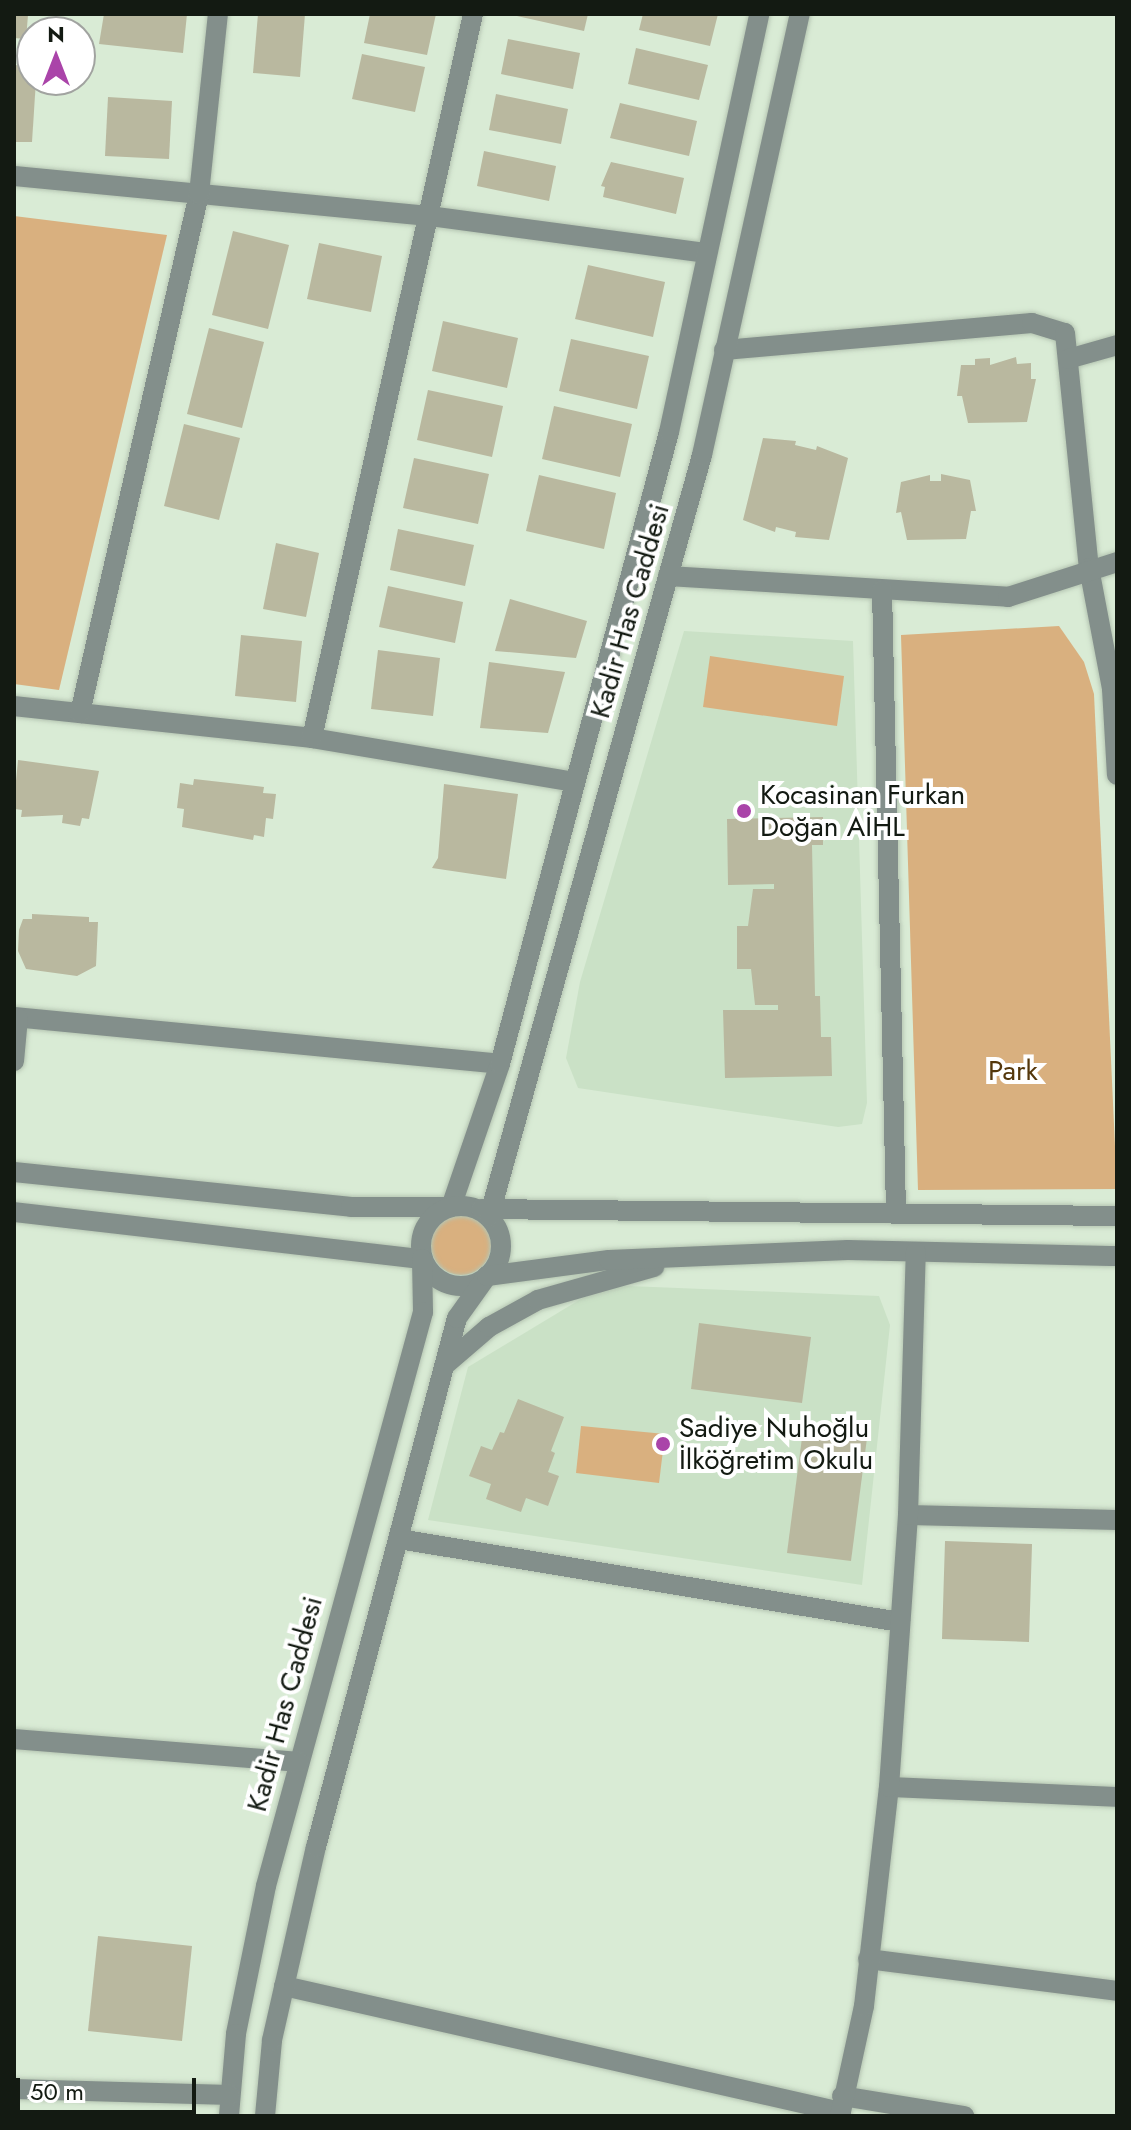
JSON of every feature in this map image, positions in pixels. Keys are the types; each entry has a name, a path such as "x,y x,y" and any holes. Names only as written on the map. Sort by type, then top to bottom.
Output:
{"street":[{"path":"80,713 199,194 218,14"},
{"path":"312,738 473,14"},
{"name":"Kadir Has Caddesi","path":"451,1207 500,1064 669,432 759,14"},
{"name":"Kadir Has Caddesi","path":"486,1212 668,576 724,350 800,14"},
{"path":"14,176 429,216 707,253"},
{"path":"724,350 1032,323 1065,333 1089,568 1112,689 1117,775"},
{"path":"1068,359 1117,345"},
{"path":"668,576 1008,597 1089,568 1117,562"},
{"path":"882,590 896,1211"},
{"path":"14,706 312,738 574,782"},
{"path":"14,1061 16,1018 500,1064"},
{"path":"14,1172 351,1207 451,1207 486,1212 896,1211 1117,1216"},
{"path":"422,1259 429,1223 451,1207"},
{"path":"14,1212 422,1259 451,1285 477,1283 487,1276 570,1262 703,1256 916,1252 1117,1256"},
{"path":"265,2116 272,2040 284,1986 457,1318 501,1254 501,1240 486,1212"},
{"path":"841,2108 864,2006 889,1787 908,1515 916,1252"},
{"path":"445,1365 498,1321 538,1300 703,1256"},
{"name":"Kadir Has Caddesi","path":"229,2116 243,1994 299,1762 423,1312 422,1259"},
{"path":"908,1515 1117,1520"},
{"path":"399,1539 900,1622"},
{"path":"14,1739 299,1762"},
{"path":"889,1787 1117,1797"},
{"path":"868,1959 1117,1991"},
{"path":"284,1986 841,2108 964,2116"},
{"path":"14,2089 230,2095"}],"shaded area":[{"name":"Kocasinan Furkan Doğan AİHL","path":"684,631 853,641 867,1103 862,1124 838,1127 578,1088 566,1058 580,982"},
{"name":"Sadiye Nuhoğlu İlköğretim Okulu","path":"604,1285 879,1296 890,1325 862,1585 428,1520 468,1367"}],"green space":[{"path":"14,216 167,235 59,690 14,684"},
{"name":"Park","path":"1059,626 1084,662 1094,694 1117,1189 918,1190 901,635"},
{"path":"710,656 844,676 837,726 703,707"},
{"path":"461,1215 482,1224 491,1245 482,1266 461,1275 440,1266 431,1245 440,1224"},
{"path":"581,1426 665,1434 659,1483 576,1473"}],"building":[{"path":"14,14 28,15 16,16 14,38"},
{"path":"104,14 187,14 183,53 99,44"},
{"path":"258,14 305,14 300,77 253,73"},
{"path":"370,14 436,14 427,55 364,43"},
{"path":"508,14 588,14 584,31"},
{"path":"643,14 718,14 710,46 639,30"},
{"path":"508,39 580,53 573,89 501,74"},
{"path":"636,48 708,65 699,100 628,84"},
{"path":"362,54 425,67 415,112 352,99"},
{"path":"14,65 16,96 35,96 32,142 14,142"},
{"path":"496,94 568,109 561,144 489,130"},
{"path":"108,97 172,101 169,159 105,156"},
{"path":"620,103 697,121 689,156 610,138"},
{"path":"484,151 556,166 549,201 477,186"},
{"path":"611,162 684,178 676,214 603,197 605,187 601,186"},
{"path":"233,231 289,245 268,329 212,315"},
{"path":"319,243 382,256 371,312 307,299"},
{"path":"588,265 665,282 653,337 575,319"},
{"path":"443,321 518,338 507,388 432,371"},
{"path":"209,328 264,342 242,428 187,414"},
{"path":"571,339 649,356 637,409 559,391"},
{"path":"1016,357 1017,364 1031,363 1031,379 1036,379 1027,422 968,423 962,396 957,396 961,365 975,365 975,359 990,358 990,365"},
{"path":"428,390 503,406 492,457 417,440"},
{"path":"554,406 632,424 620,477 542,459"},
{"path":"184,424 240,438 219,520 164,506"},
{"path":"763,438 796,441 795,445 816,450 817,446 848,458 829,540 795,537 796,532 776,527 775,532 743,520"},
{"path":"414,458 489,474 478,524 403,508"},
{"path":"941,474 970,480 976,511 971,511 966,539 907,540 901,512 896,513 901,482 930,475 930,481 941,481"},
{"path":"539,475 616,493 604,549 526,531"},
{"path":"398,529 474,545 465,586 390,570"},
{"path":"276,543 319,553 306,617 263,609"},
{"path":"388,586 463,602 455,643 379,627"},
{"path":"510,599 587,621 576,658 495,651"},
{"path":"241,635 302,641 296,702 235,696"},
{"path":"378,650 440,658 433,716 371,709"},
{"path":"489,662 565,672 548,733 480,728"},
{"path":"18,760 99,771 89,819 82,818 80,826 62,823 63,815 21,817 22,810 15,809 14,802"},
{"path":"194,779 264,787 263,793 276,794 273,819 266,818 264,837 254,835 253,840 182,827 184,809 177,808 180,783 193,785"},
{"path":"444,784 518,794 506,879 432,868 438,858"},
{"path":"823,817 823,845 812,845 815,996 820,996 821,1037 831,1037 832,1076 725,1078 723,1010 778,1010 778,1005 755,1005 751,969 737,969 737,926 748,926 753,889 774,889 774,884 728,885 727,819"},
{"path":"32,914 89,917 89,922 98,922 96,966 77,976 26,969 18,951 19,930 23,919 32,919"},
{"path":"699,1323 811,1337 802,1403 691,1389"},
{"path":"518,1399 564,1417 551,1451 555,1453 548,1472 559,1476 548,1506 526,1498 521,1512 486,1499 491,1484 469,1476 481,1446 492,1450 500,1432 504,1433"},
{"path":"803,1430 867,1438 851,1561 787,1553"},
{"path":"945,1541 1032,1544 1029,1642 942,1639"},
{"path":"98,1936 192,1946 182,2041 88,2031"},
{"path":"181,2110 182,2116 154,2114"}],"place":[{"name":"Kocasinan Furkan Doğan AİHL","path":"744,811"},
{"name":"Sadiye Nuhoğlu İlköğretim Okulu","path":"663,1444"}]}
